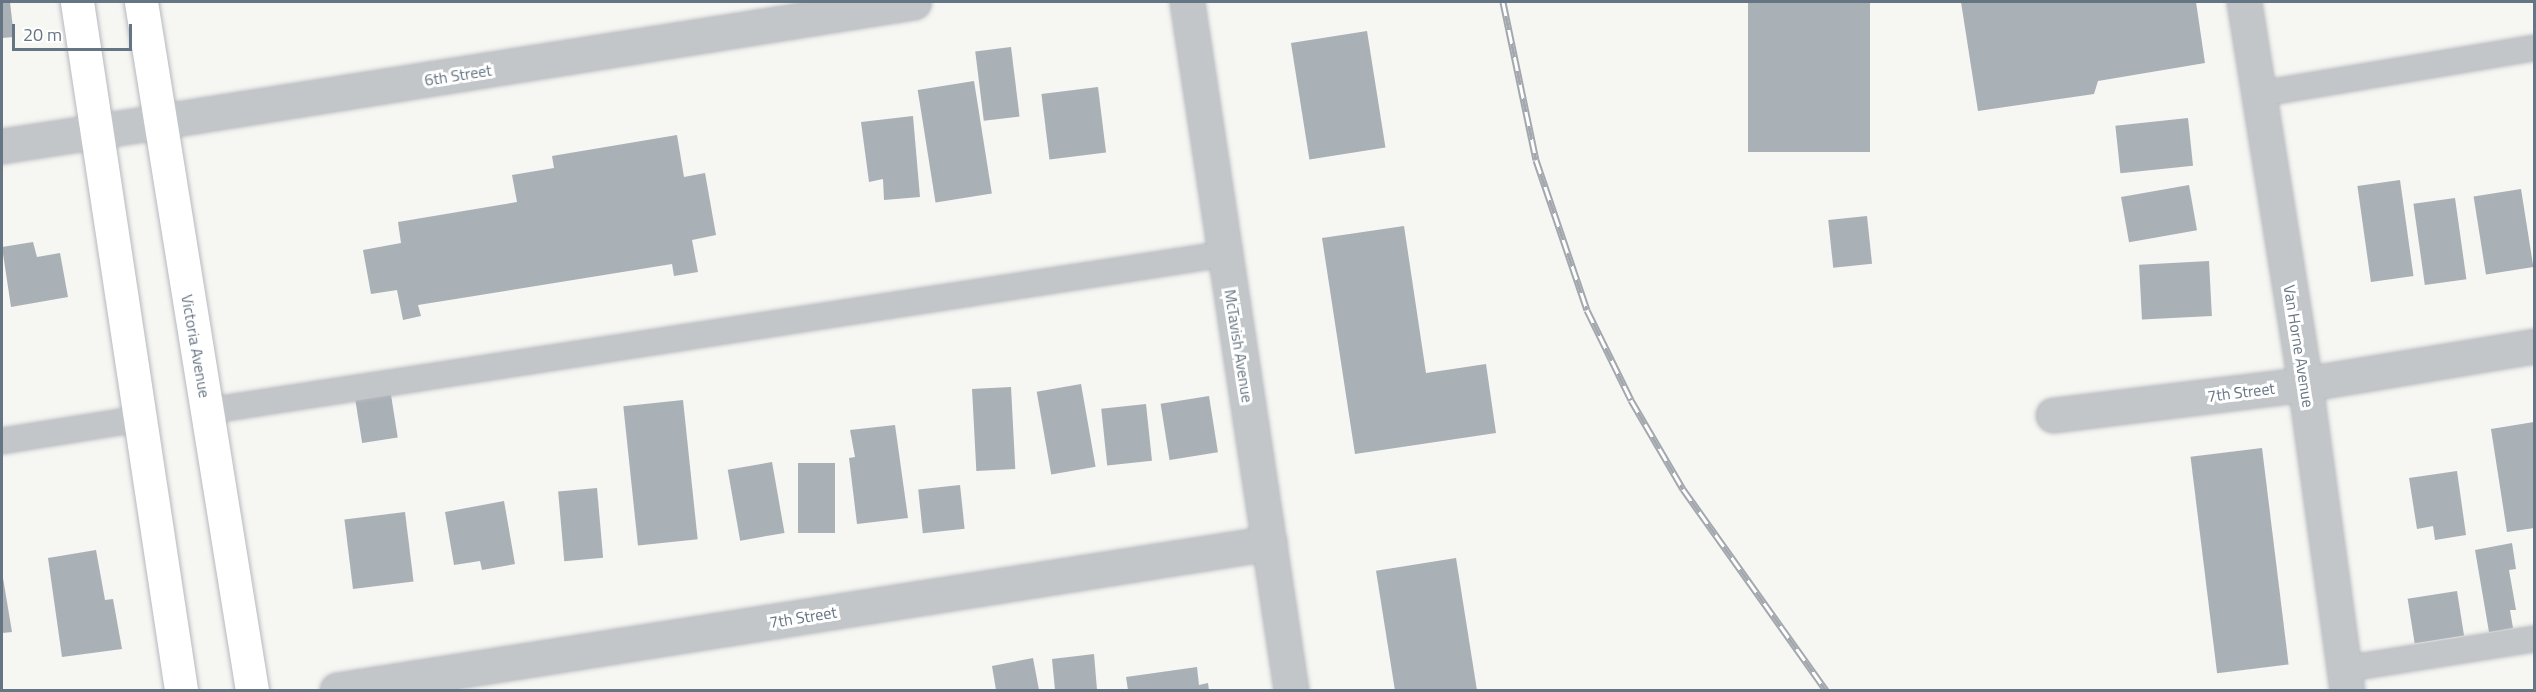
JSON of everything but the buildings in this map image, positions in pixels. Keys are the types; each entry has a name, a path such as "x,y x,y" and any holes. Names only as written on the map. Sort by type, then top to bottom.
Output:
{"main road":[{"path":"77,2 181,690"},
{"name":"Victoria Avenue","path":"141,2 157,122 252,690"}],"street":[{"name":"6th Street","path":"2,146 914,2"},
{"name":"McTavish Avenue","path":"1187,2 1291,690"},
{"name":"Van Horne Avenue","path":"2244,2 2305,384 2346,680"},
{"name":"7th Street","path":"2053,415 2305,384 2535,346"},
{"name":"7th Street","path":"337,690 1269,543"}],"lane":[{"path":"2259,94 2535,48"},
{"path":"207,411 1225,254"},
{"path":"2,441 140,419"},
{"path":"2346,680 2535,639"}],"railway":[{"path":"1503,2 1536,160 1587,310 1631,400 1683,489 1826,690"}]}
